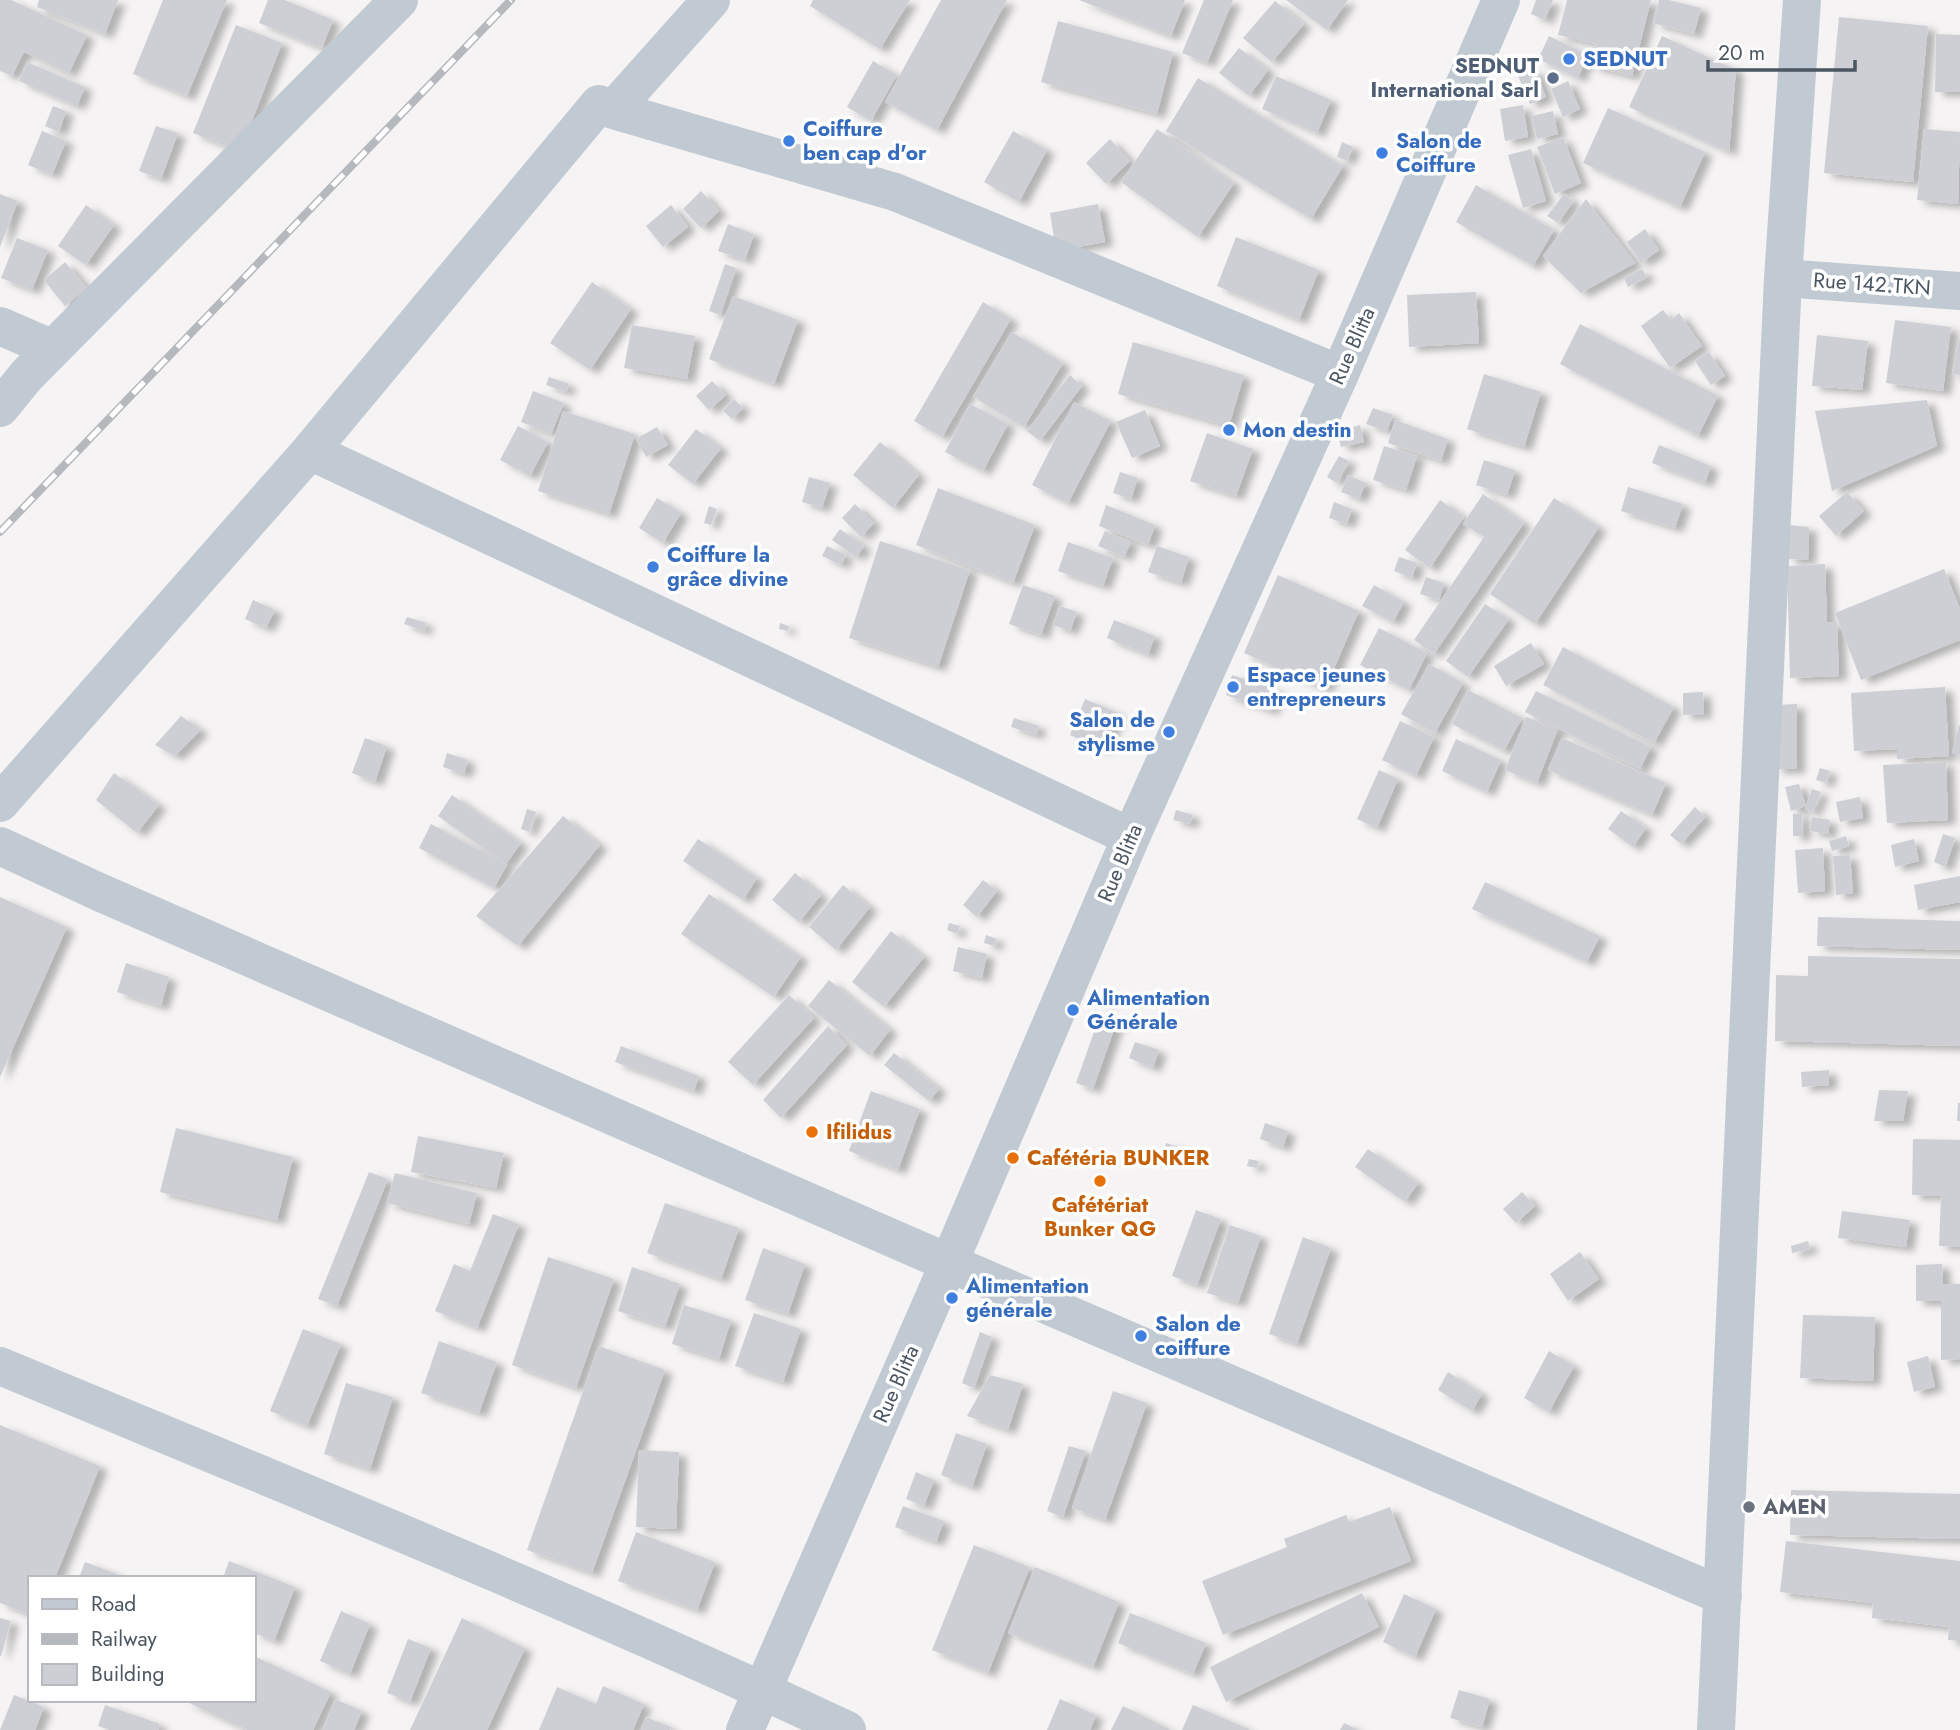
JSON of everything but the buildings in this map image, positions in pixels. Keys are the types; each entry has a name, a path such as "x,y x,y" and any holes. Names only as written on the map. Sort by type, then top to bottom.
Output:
{"street":[{"path":"0,408 26,375 399,0"},
{"path":"613,110 711,0"},
{"name":"Rue Blitta","path":"745,1730 1131,837 1340,374 1501,0"},
{"path":"1716,1730 1783,278 1802,0"},
{"path":"0,803 310,451 599,104 895,192 1340,374"},
{"name":"Rue 142.TKN","path":"1783,278 1960,290"},
{"path":"0,326 53,349"},
{"path":"310,451 1131,837"},
{"path":"0,846 99,892 949,1263 1723,1596"},
{"path":"0,1366 479,1567 762,1690 847,1730"}],"railway":[{"path":"0,532 511,0"}],"place":[{"name":"SEDNUT","path":"1569,59"},
{"name":"SEDNUT International Sarl","path":"1553,78"},
{"name":"Coiffure ben cap d'or","path":"789,141"},
{"name":"Salon de Coiffure","path":"1382,153"},
{"name":"Mon destin","path":"1229,430"},
{"name":"Coiffure la grâce divine","path":"653,567"},
{"name":"Espace jeunes entrepreneurs","path":"1233,687"},
{"name":"Salon de stylisme","path":"1169,732"},
{"name":"Alimentation Générale","path":"1073,1010"},
{"name":"Ifilidus","path":"812,1132"},
{"name":"Cafétéria BUNKER","path":"1013,1158"},
{"name":"Cafétériat Bunker QG","path":"1100,1181"},
{"name":"Alimentation générale","path":"952,1298"},
{"name":"Salon de coiffure","path":"1141,1336"},
{"name":"AMEN","path":"1749,1507"}]}
